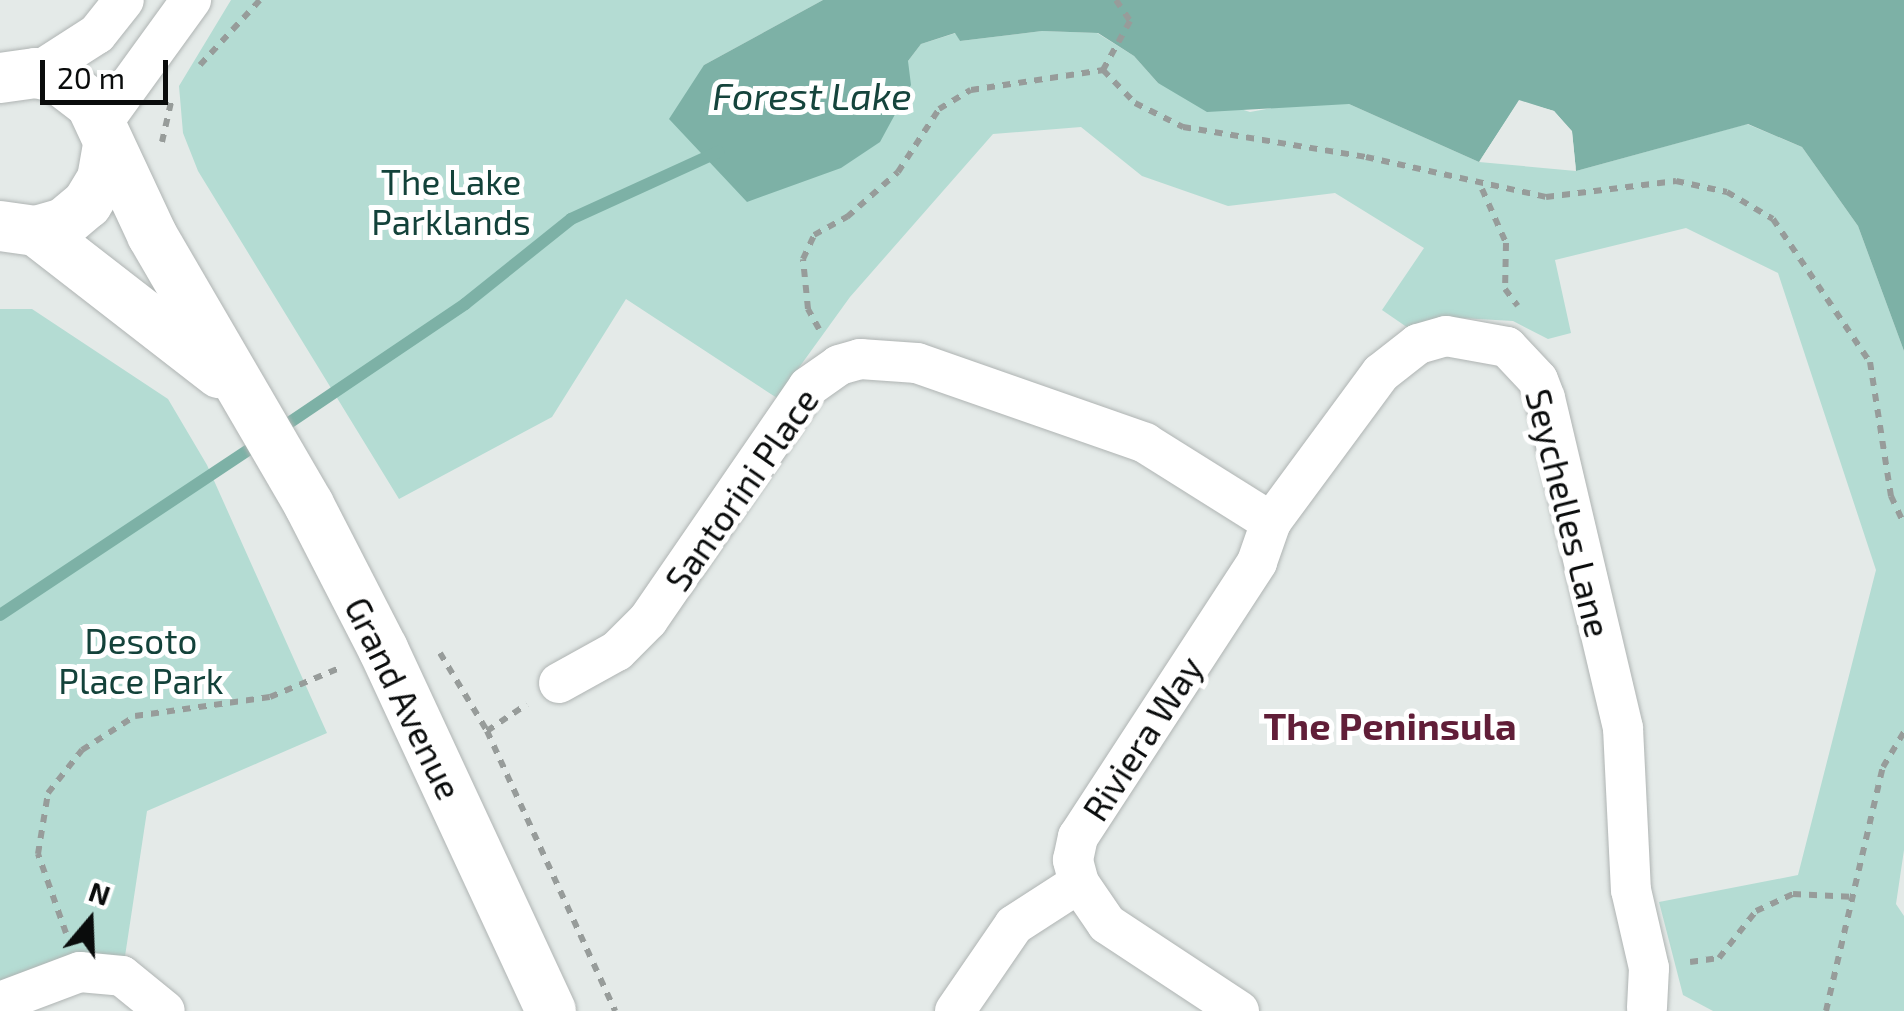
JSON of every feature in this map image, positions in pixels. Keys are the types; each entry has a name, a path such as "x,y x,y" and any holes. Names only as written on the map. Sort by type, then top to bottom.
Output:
{"street":[{"path":"14,70 97,34 124,0"},
{"path":"104,137 191,0"},
{"name":"Grand Avenue","path":"14,70 76,88 104,137 308,505 383,649 550,1011"},
{"name":"Grand Avenue","path":"12,231 64,222 87,204 102,179 104,137"},
{"name":"Grand Avenue","path":"12,231 242,392"},
{"name":"Seychelles Lane","path":"1271,522 1397,357 1446,336 1483,338 1523,361 1545,398 1623,728 1631,890 1649,968 1641,1010"},
{"name":"Santorini Place","path":"560,683 617,651 648,620 808,387 839,365 888,356 918,363 1145,443 1271,522"},
{"name":"Riviera Way","path":"1079,883 1073,860 1091,811 1258,562 1271,522"},
{"path":"955,1011 1014,925 1079,883 1107,924 1239,1011"},
{"path":"0,1002 80,972 122,976 165,1011"}],"path":[{"path":"186,78 260,0"},
{"path":"1102,70 1130,21 1116,0"},
{"path":"1102,70 1135,103 1182,127 1366,157 1482,188 1546,197 1676,181 1727,192 1772,219 1870,362 1891,496 1904,524"},
{"path":"839,365 808,309 803,258 814,234 847,217 898,172 939,110 971,90 1102,70"},
{"path":"166,153 160,139 174,92"},
{"path":"1482,188 1506,243 1504,289"},
{"path":"432,639 486,731 615,1011"},
{"path":"80,972 38,854 48,792 82,750 136,716 270,697 344,666"},
{"path":"1826,1011 1884,767 1904,732"},
{"path":"1649,968 1719,958 1756,911 1793,894 1856,897"}],"green space":[{"name":"The Lake Parklands","path":"231,0 823,0 704,65 908,61 921,44 956,33 960,41 1042,31 1097,33 1134,56 1158,83 1250,112 1305,102 1349,104 1479,162 1576,171 1747,124 1802,147 1858,226 1904,351 1904,850 1896,904 1904,916 1904,1011 1713,1011 1683,995 1659,902 1798,875 1876,570 1778,273 1686,228 1555,260 1571,333 1548,339 1513,321 1461,318 1414,332 1382,310 1424,248 1335,193 1228,206 1142,176 1081,127 993,134 850,297 777,398 626,299 552,417 399,499 198,171 183,133 179,86"},
{"name":"Desoto Place Park","path":"0,309 32,309 168,399 207,465 327,733 147,811 122,976 0,1002"}],"water":[{"name":"Forest Lake","path":"823,0 1904,0 1904,351 1858,226 1802,147 1748,124 1576,171 1572,131 1554,111 1519,101 1479,162 1349,104 1207,112 1158,83 1134,56 1098,33 1042,31 960,41 955,33 921,44 908,61 911,85 880,142 841,168 747,202 669,119 704,65"}],"pier":[{"path":"1519,100 1554,111 1572,132 1576,171 1567,134 1551,115 1521,106 1479,162"}],"waterway":[{"path":"277,431 465,304 571,219 718,152"},
{"path":"0,615 260,442"}],"district":[{"name":"The Peninsula","path":"1390,726"}]}
